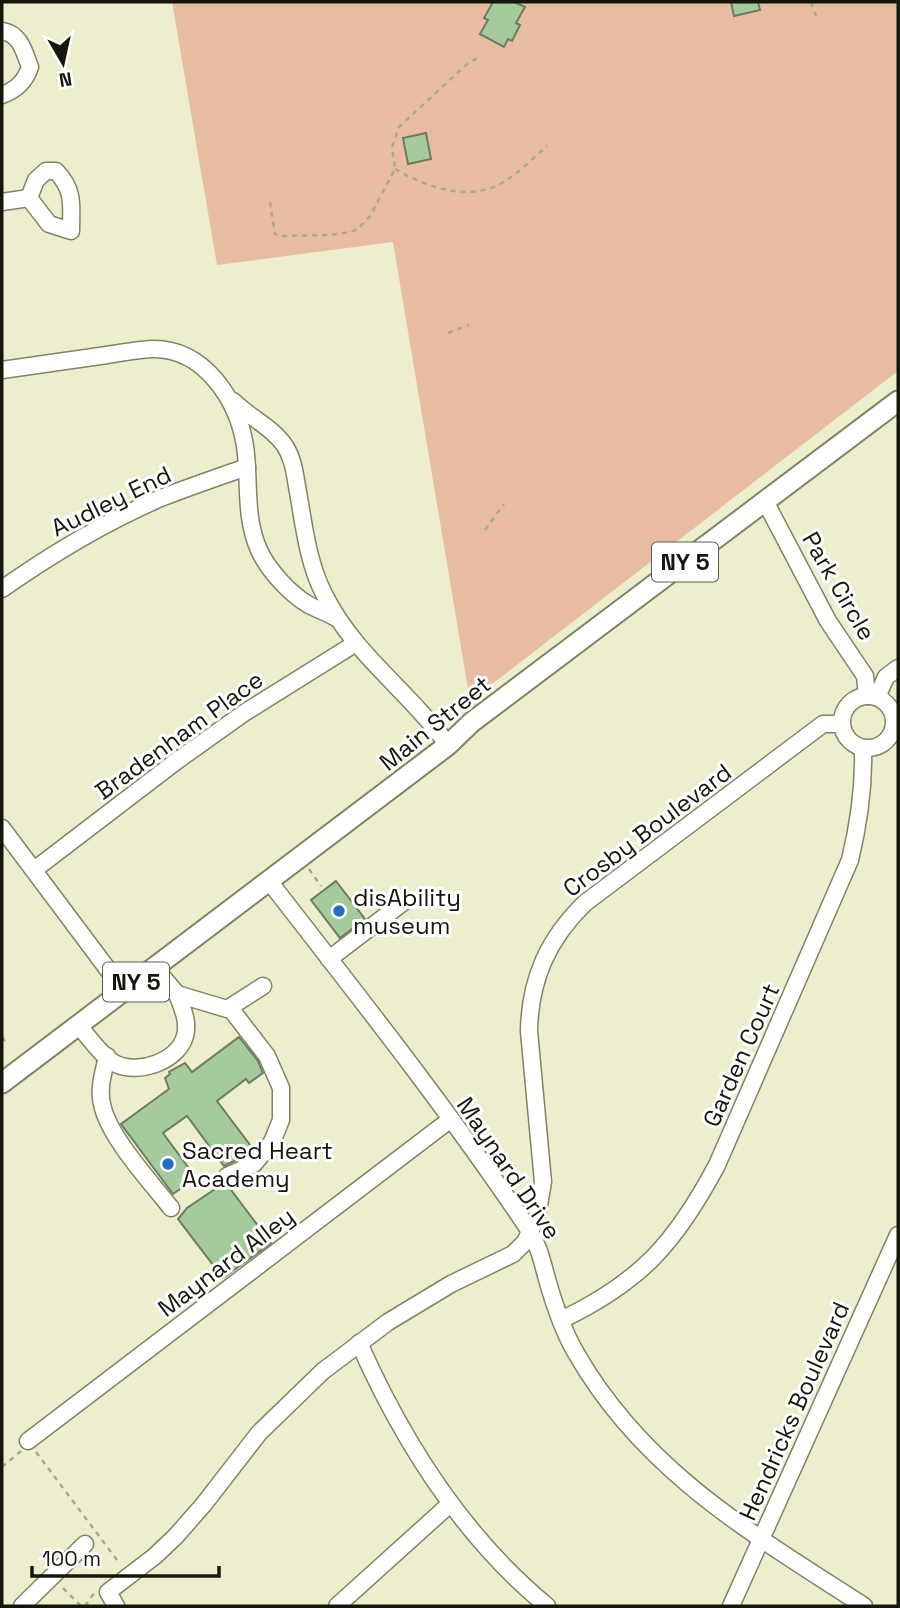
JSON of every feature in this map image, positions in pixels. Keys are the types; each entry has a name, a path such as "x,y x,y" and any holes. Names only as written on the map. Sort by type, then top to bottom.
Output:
{"main road":[{"name":"Main Street","path":"2,1083 449,745 472,722 898,401"}],"street":[{"path":"2,31 9,32 20,41 30,67 26,79 2,96"},
{"path":"2,202 29,198"},
{"path":"2,370 154,349 182,355 211,374 244,412 275,434 292,458 311,559 324,594 338,619 356,643 431,722 449,745"},
{"path":"226,394 245,443 248,509 259,551 296,595 338,619"},
{"name":"Audley End","path":"2,589 78,540 133,511 247,467"},
{"name":"Park Circle","path":"765,501 816,598 865,676 872,696"},
{"name":"Bradenham Place","path":"34,870 233,721 356,643"},
{"path":"872,696 886,677 898,668"},
{"path":"872,696 889,706 896,731 885,743 871,749 856,746 846,737 841,724 845,708 858,697 872,696"},
{"name":"Crosby Boulevard","path":"116,1606 108,1592 140,1569 176,1536 259,1433 307,1386 359,1343 419,1302 513,1254 525,1242 537,1217 543,1182 529,1010 539,968 557,935 585,903 823,724 841,724"},
{"name":"Garden Court","path":"561,1320 618,1289 661,1251 694,1208 717,1165 850,860 856,836 864,773 863,748"},
{"path":"2,828 124,991"},
{"name":"Maynard Drive","path":"269,881 451,1119 530,1232 543,1256 552,1296 575,1352 596,1384 644,1443 699,1495 864,1606"},
{"path":"329,959 405,901"},
{"path":"78,1025 114,1063 127,1067 154,1065 169,1057 185,1036 186,1023 177,994 155,967"},
{"path":"177,994 230,1008 263,986"},
{"path":"227,1176 254,1164 272,1142 281,1119 281,1088 267,1056 230,1008"},
{"path":"107,1056 100,1086 101,1103 106,1116 115,1133 171,1208"},
{"name":"Maynard Alley","path":"24,1446 451,1119"},
{"name":"Hendricks Boulevard","path":"731,1606 898,1235"},
{"path":"359,1343 399,1426 450,1504 500,1562 547,1606"},
{"path":"337,1606 450,1504"},
{"path":"22,1606 85,1544"}],"path":[{"path":"811,2 817,19"},
{"path":"270,202 275,234 279,236 310,237 358,229 370,216 394,169 392,147 399,127 477,58"},
{"path":"394,169 444,190 463,193 478,191 500,184 513,176 547,146"},
{"path":"448,333 469,324"},
{"path":"485,530 504,504"},
{"path":"309,869 321,886"},
{"path":"2,1037 6,1043"},
{"path":"2,1467 24,1446 123,1569"},
{"path":"63,1588 81,1606"}],"shaded area":[{"path":"172,2 898,2 898,371 470,701 393,242 217,265"}],"building":[{"path":"493,2 514,2 525,7 516,23 520,25 512,41 508,39 504,47 480,34 488,20 484,18"},
{"path":"731,2 758,2 760,10 734,16"},
{"path":"426,133 431,159 408,164 403,138"},
{"name":"disAbility museum","path":"336,881 365,919 340,938 311,900"},
{"name":"Sacred Heart Academy","path":"239,1037 258,1061 263,1073 249,1083 246,1079 217,1101 253,1149 247,1155 224,1166 187,1116 163,1133 196,1178 173,1194 121,1124 169,1089 165,1078 169,1072 185,1063 192,1072"},
{"path":"221,1185 228,1186 271,1243 223,1278 178,1219 187,1208"}],"place":[{"name":"disAbility museum","path":"339,911"},
{"name":"Sacred Heart Academy","path":"168,1164"}]}
